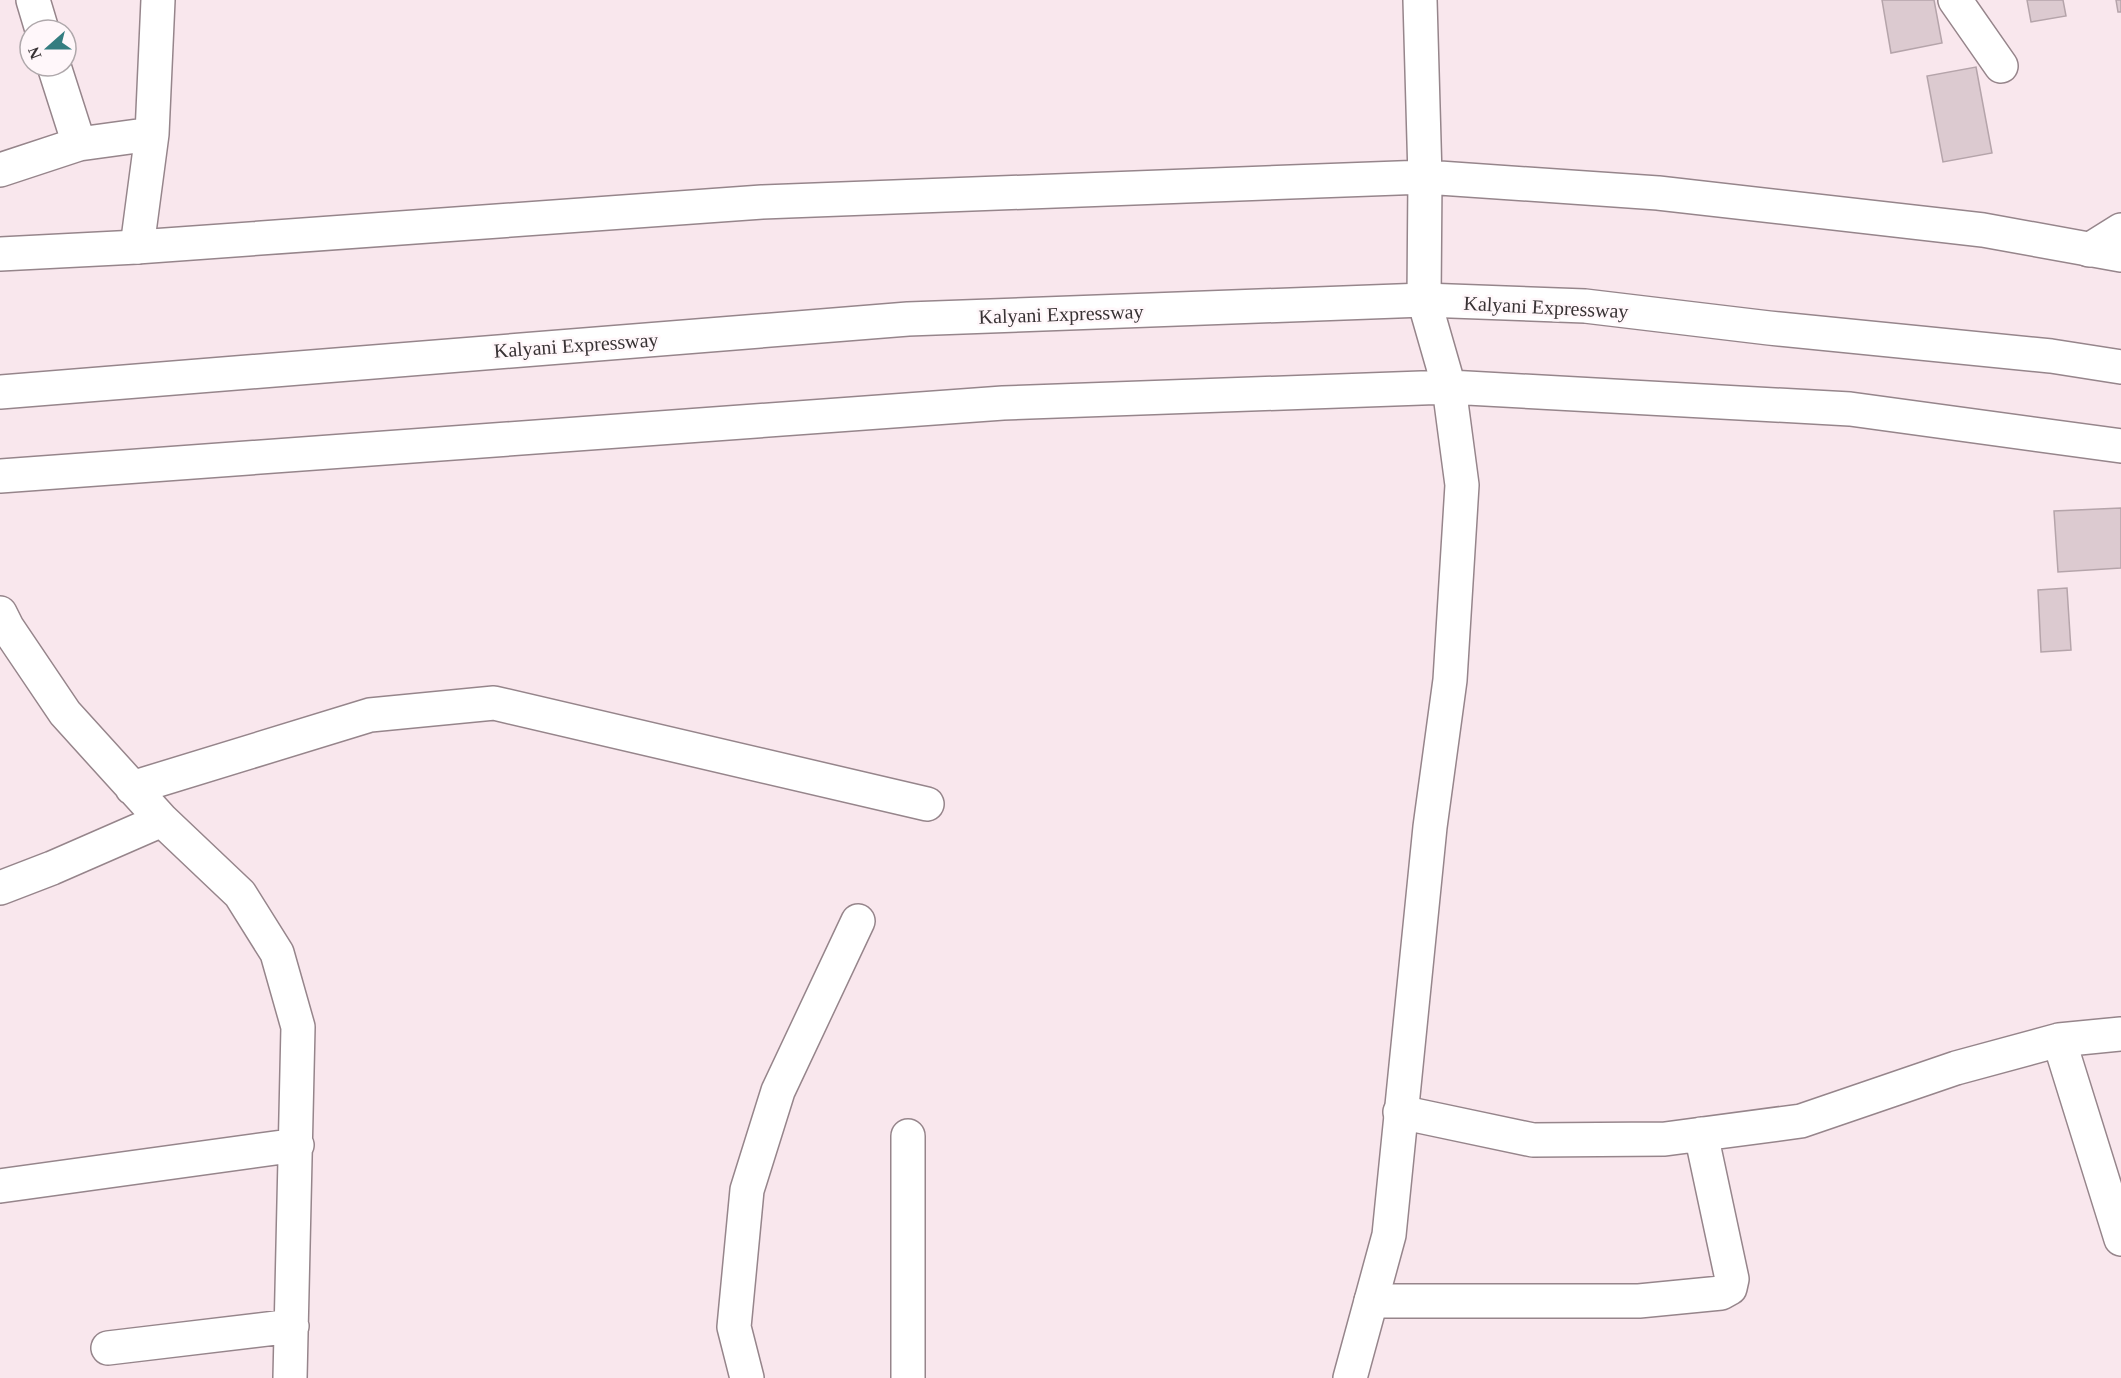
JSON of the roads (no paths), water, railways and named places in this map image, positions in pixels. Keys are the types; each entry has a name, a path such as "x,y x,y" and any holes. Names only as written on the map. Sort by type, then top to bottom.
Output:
{"main road":[{"path":"33,0 38,18"},
{"path":"137,247 152,134 159,0"},
{"path":"1350,1378 1389,1235 1429,838 1450,680 1462,485 1449,387 1424,300 1425,177 1420,0"},
{"path":"1956,0 2001,66"},
{"path":"58,78 79,144"},
{"path":"0,170 79,144 152,134"},
{"path":"0,254 137,247 762,202 1425,177 1658,193 1983,230 2121,255"},
{"path":"2089,250 2121,230"},
{"name":"Kalyani Expressway","path":"0,392 908,319 1424,300 1585,306 1769,328 2051,356 2121,366"},
{"path":"0,476 1003,403 1449,387 1850,409 2121,446"},
{"path":"0,613 65,713 162,820 240,894 277,953 298,1027 290,1378"},
{"path":"132,788 370,715 494,703 927,804"},
{"path":"0,888 162,820"},
{"path":"747,1378 734,1327 747,1190 778,1091 858,921"},
{"path":"1400,1112 1533,1140 1665,1139 1802,1121 1956,1068 2059,1040 2121,1034"},
{"path":"2059,1040 2121,1239"},
{"path":"1371,1301 1640,1301 1721,1293 1730,1288 1732,1279 1701,1134"},
{"path":"908,1136 908,1378"},
{"path":"0,1186 297,1145"},
{"path":"108,1348 292,1326"}]}
